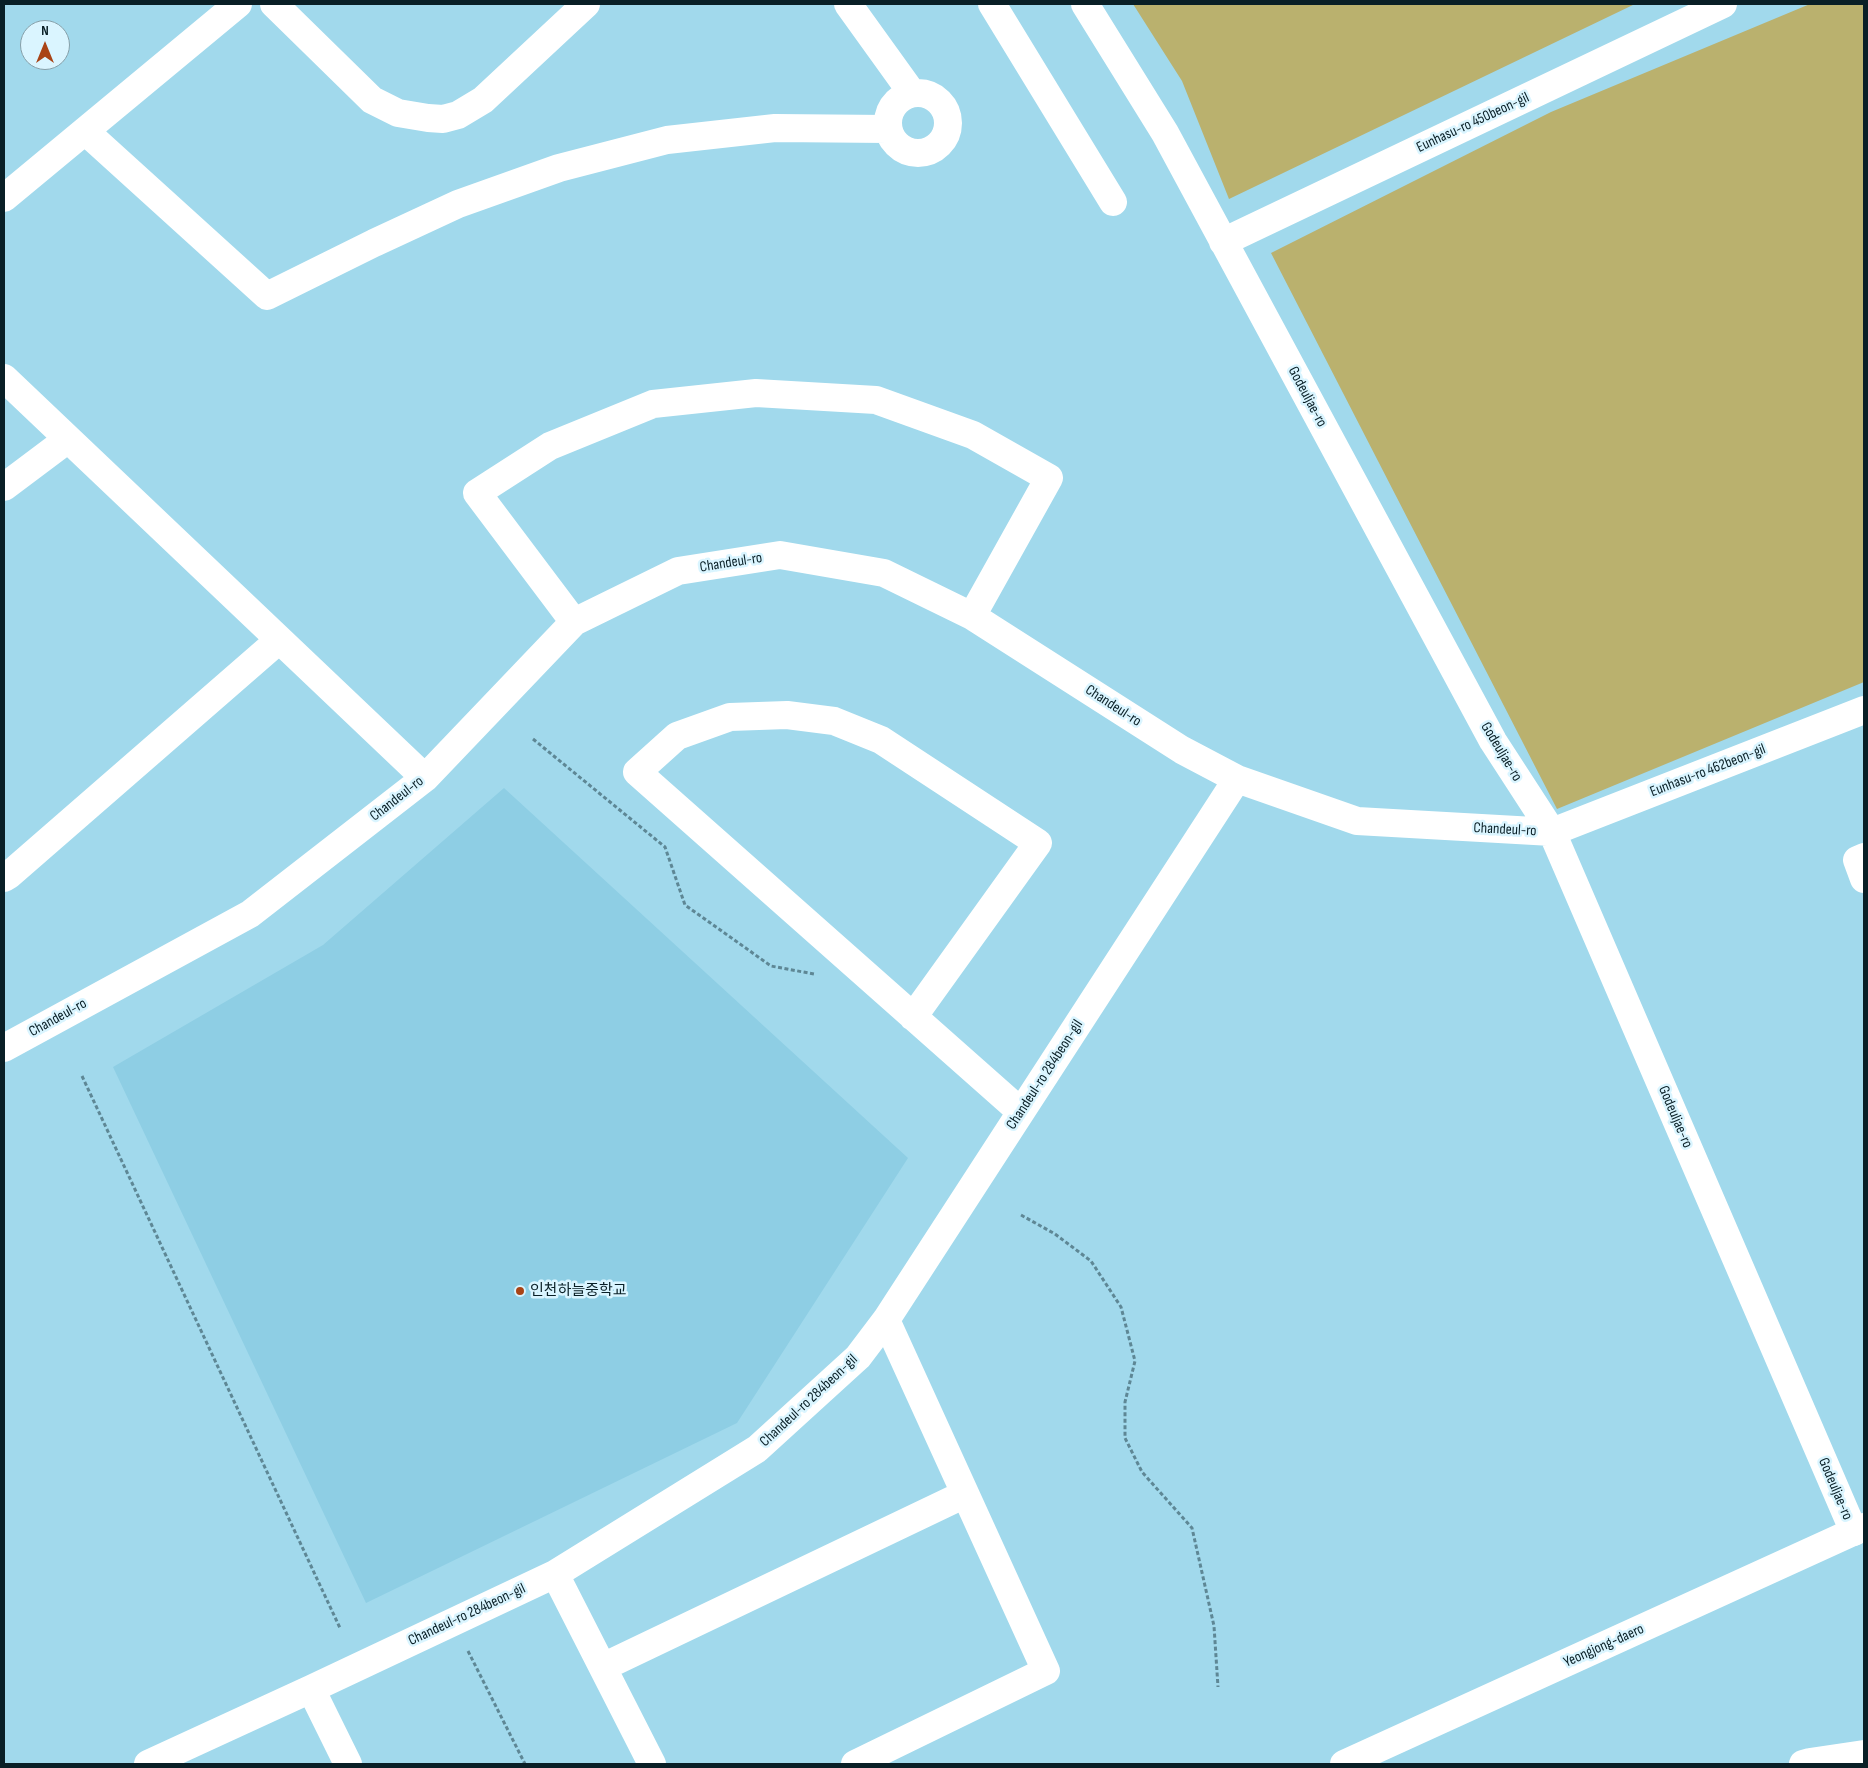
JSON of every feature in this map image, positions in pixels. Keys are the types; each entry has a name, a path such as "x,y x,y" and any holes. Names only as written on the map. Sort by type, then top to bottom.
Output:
{"street":[{"path":"4,198 238,4"},
{"path":"274,4 372,100 398,113 443,119 458,115 483,100 586,4"},
{"path":"848,4 912,93"},
{"path":"992,4 1114,202"},
{"name":"Godeuljae-ro","path":"1085,4 1165,133 1493,741 1552,832 1859,1530"},
{"name":"Eunhasu-ro 450beon-gil","path":"1223,242 1723,4"},
{"path":"912,93 932,96 941,102 949,121 944,140 927,152 906,151 898,146 888,129 888,119 896,102 912,93"},
{"path":"85,131 267,296 458,204 559,168 667,140 775,128 888,129"},
{"path":"4,378 425,778"},
{"path":"574,622 478,493 550,446 653,404 756,393 876,400 973,435 1049,478 972,616"},
{"path":"4,487 68,439"},
{"name":"Chandeul-ro","path":"4,1048 250,914 425,778 574,622 678,572 780,555 884,573 972,616 1182,750 1237,779 1357,821 1552,832"},
{"path":"4,878 279,640"},
{"name":"Eunhasu-ro 462beon-gil","path":"1552,832 1864,710"},
{"path":"913,1017 1038,843 881,740 834,721 787,715 730,717 677,736 637,772 913,1017 1021,1112"},
{"name":"Chandeul-ro 284beon-gil","path":"148,1764 556,1574 757,1449 858,1357 886,1320 1237,779"},
{"path":"1864,857 1857,860 1864,879"},
{"path":"855,1764 1046,1671 886,1320"},
{"path":"603,1667 965,1494"},
{"name":"Yeongjong-daero","path":"1344,1764 1859,1530"},
{"path":"556,1574 652,1764"},
{"path":"311,1689 348,1764"},
{"path":"1803,1764 1864,1754"}],"path":[{"path":"533,739 665,847 684,905 771,966 817,975"},
{"path":"82,1076 340,1628"},
{"path":"1021,1215 1055,1234 1091,1261 1121,1307 1135,1362 1125,1402 1125,1438 1142,1472 1192,1528 1214,1626 1218,1687"},
{"path":"466,1647 525,1764"}],"shaded area":[{"path":"1133,4 1635,4 1229,199 1182,81"},
{"path":"1810,4 1864,4 1864,682 1557,809 1271,253 1551,112"},
{"name":"인천하늘중학교","path":"504,788 908,1158 737,1423 366,1603 113,1067 323,945"}],"place":[{"name":"인천하늘중학교","path":"520,1291"}]}
